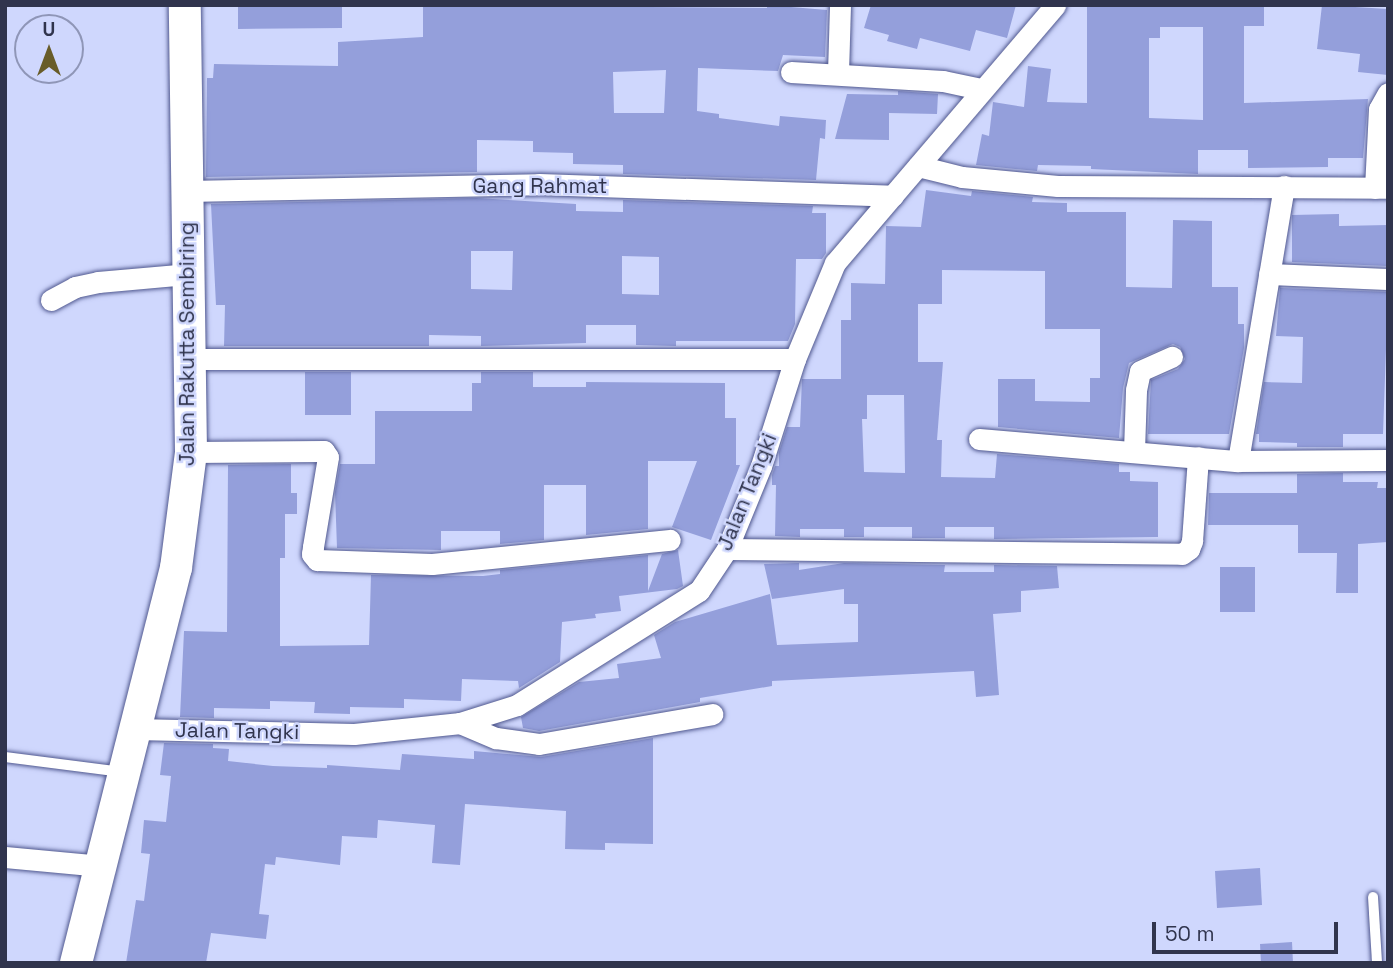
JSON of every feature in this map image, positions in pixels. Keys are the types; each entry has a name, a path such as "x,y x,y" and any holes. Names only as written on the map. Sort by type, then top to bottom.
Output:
{"main road":[{"name":"Jalan Rakutta Sembiring","path":"76,963 176,568 191,452 185,5"}],"street":[{"path":"838,74 840,5"},
{"name":"Jalan Tangki","path":"135,729 354,734 460,723 517,705 699,591 727,549 761,466 795,359 835,263 1055,5"},
{"path":"791,72 961,82 981,89"},
{"path":"918,166 962,177 1058,186 1382,188 1379,109 1388,93"},
{"name":"Gang Rahmat","path":"186,191 539,184 893,197"},
{"path":"1238,461 1284,186"},
{"path":"51,300 75,287 98,282 187,274"},
{"path":"1269,274 1388,279"},
{"path":"1133,451 1136,390 1140,371 1172,357"},
{"path":"188,359 795,359"},
{"path":"979,439 1238,461 1388,460"},
{"path":"191,452 324,451 328,457 312,554 317,560 432,564 670,540"},
{"path":"727,549 1182,554 1189,550 1192,541 1198,457"},
{"path":"460,723 496,738 539,744 712,714"},
{"path":"5,857 102,866"}],"lane":[{"path":"5,757 125,772"},
{"path":"1373,897 1377,963"}],"building":[{"path":"238,5 342,5 342,28 238,29"},
{"path":"423,5 767,8 767,5 827,10 825,57 783,55 778,71 698,68 697,111 719,114 719,118 779,126 780,116 826,120 825,139 820,138 816,180 623,174 623,165 573,164 573,153 533,152 533,141 477,140 477,172 206,177 207,78 213,78 214,64 338,66 338,42 423,37","holes":["666,70 664,113 614,113 613,72"]},
{"path":"871,5 1016,5 1007,38 976,30 970,51 920,38 917,49 887,41 889,35 864,28"},
{"path":"1264,5 1264,26 1244,26 1244,103 1368,99 1363,158 1328,158 1328,167 1248,168 1248,150 1198,150 1198,174 1091,169 1091,166 1038,165 1037,171 976,165 982,134 989,136 993,102 1024,107 1028,66 1051,69 1047,102 1087,103 1087,7","holes":["1160,27 1203,27 1203,120 1149,118 1149,38 1160,38"]},
{"path":"1322,5 1388,9 1388,75 1358,72 1360,54 1317,49"},
{"path":"898,91 938,94 937,114 889,113 889,140 835,139 847,94 898,95"},
{"path":"926,190 971,196 972,191 1033,197 1032,202 1067,203 1067,212 1126,212 1126,287 1172,288 1173,220 1212,221 1212,287 1238,287 1238,324 1244,324 1244,348 1229,434 1148,434 1151,380 1178,369 1185,359 1180,347 1173,344 1129,363 1123,388 1119,438 998,427 998,379 1035,379 1035,401 1090,402 1090,378 1100,378 1100,329 1045,329 1045,271 942,270 942,304 918,304 918,362 943,362 937,440 942,440 941,477 995,478 997,454 1119,464 1119,472 1130,472 1130,481 1158,482 1158,537 994,539 994,527 945,527 945,538 912,538 912,527 864,527 864,537 844,537 844,529 800,529 800,537 775,536 776,485 772,485 772,475 775,466 779,466 779,452 787,427 800,427 802,379 841,379 841,320 851,320 851,283 885,284 886,226 921,227","holes":["867,395 904,395 905,473 864,472 862,419 867,419"]},
{"path":"476,198 576,204 576,211 623,212 623,200 813,206 812,213 826,213 826,253 822,259 796,259 795,324 788,341 676,341 676,346 636,345 636,325 586,325 586,343 481,346 481,336 429,335 429,346 224,346 225,305 216,305 211,204","holes":["471,251 513,251 512,290 471,289","622,256 659,257 659,295 622,294"]},
{"path":"1339,214 1339,226 1388,225 1388,266 1292,262 1292,215"},
{"path":"1280,288 1388,292 1383,434 1343,434 1343,447 1297,447 1297,443 1259,442 1259,434 1256,434 1264,382 1302,383 1303,337 1276,336"},
{"path":"305,372 351,372 351,415 305,415"},
{"path":"481,372 533,372 533,387 586,387 586,382 725,383 725,418 736,418 736,465 740,465 711,540 672,527 697,461 648,461 648,529 586,535 586,485 544,485 544,540 500,544 500,531 441,531 441,550 337,548 335,492 340,464 375,464 375,411 472,411 472,383 481,383"},
{"path":"291,464 291,493 297,493 297,514 285,514 285,558 280,558 280,646 369,645 371,575 483,576 500,574 500,570 648,555 648,591 662,554 678,550 683,586 619,596 621,611 595,614 596,618 562,622 560,662 519,688 518,681 462,679 461,701 404,699 404,708 350,707 350,714 314,713 315,702 270,701 270,709 214,708 214,718 180,717 184,631 227,632 228,465"},
{"path":"1343,473 1343,482 1378,482 1377,488 1388,488 1388,542 1358,544 1358,593 1336,593 1337,553 1298,553 1298,525 1208,525 1209,493 1297,493 1297,474"},
{"path":"799,563 799,570 844,563 945,565 944,572 994,572 994,565 1057,566 1059,588 1021,591 1021,612 993,614 999,695 976,697 974,671 772,681 772,686 700,698 700,702 539,731 523,728 521,717 579,682 619,678 617,664 661,658 654,635 675,622 770,594 777,645 858,642 858,604 844,604 844,589 772,599 764,564"},
{"path":"1220,567 1255,567 1255,612 1220,612"},
{"path":"653,738 653,844 605,843 605,850 565,849 566,811 465,804 460,865 432,863 435,825 378,820 377,838 342,836 340,865 276,857 275,865 265,864 259,914 269,915 266,939 211,933 206,963 126,963 136,900 144,901 150,854 141,853 144,820 166,822 171,776 160,775 164,743 213,744 213,748 229,749 228,761 273,766 327,768 327,765 400,770 402,754 474,759 474,751 541,757"},
{"path":"1260,868 1262,905 1217,908 1215,871"},
{"path":"1292,942 1293,963 1261,963 1260,944"}]}
